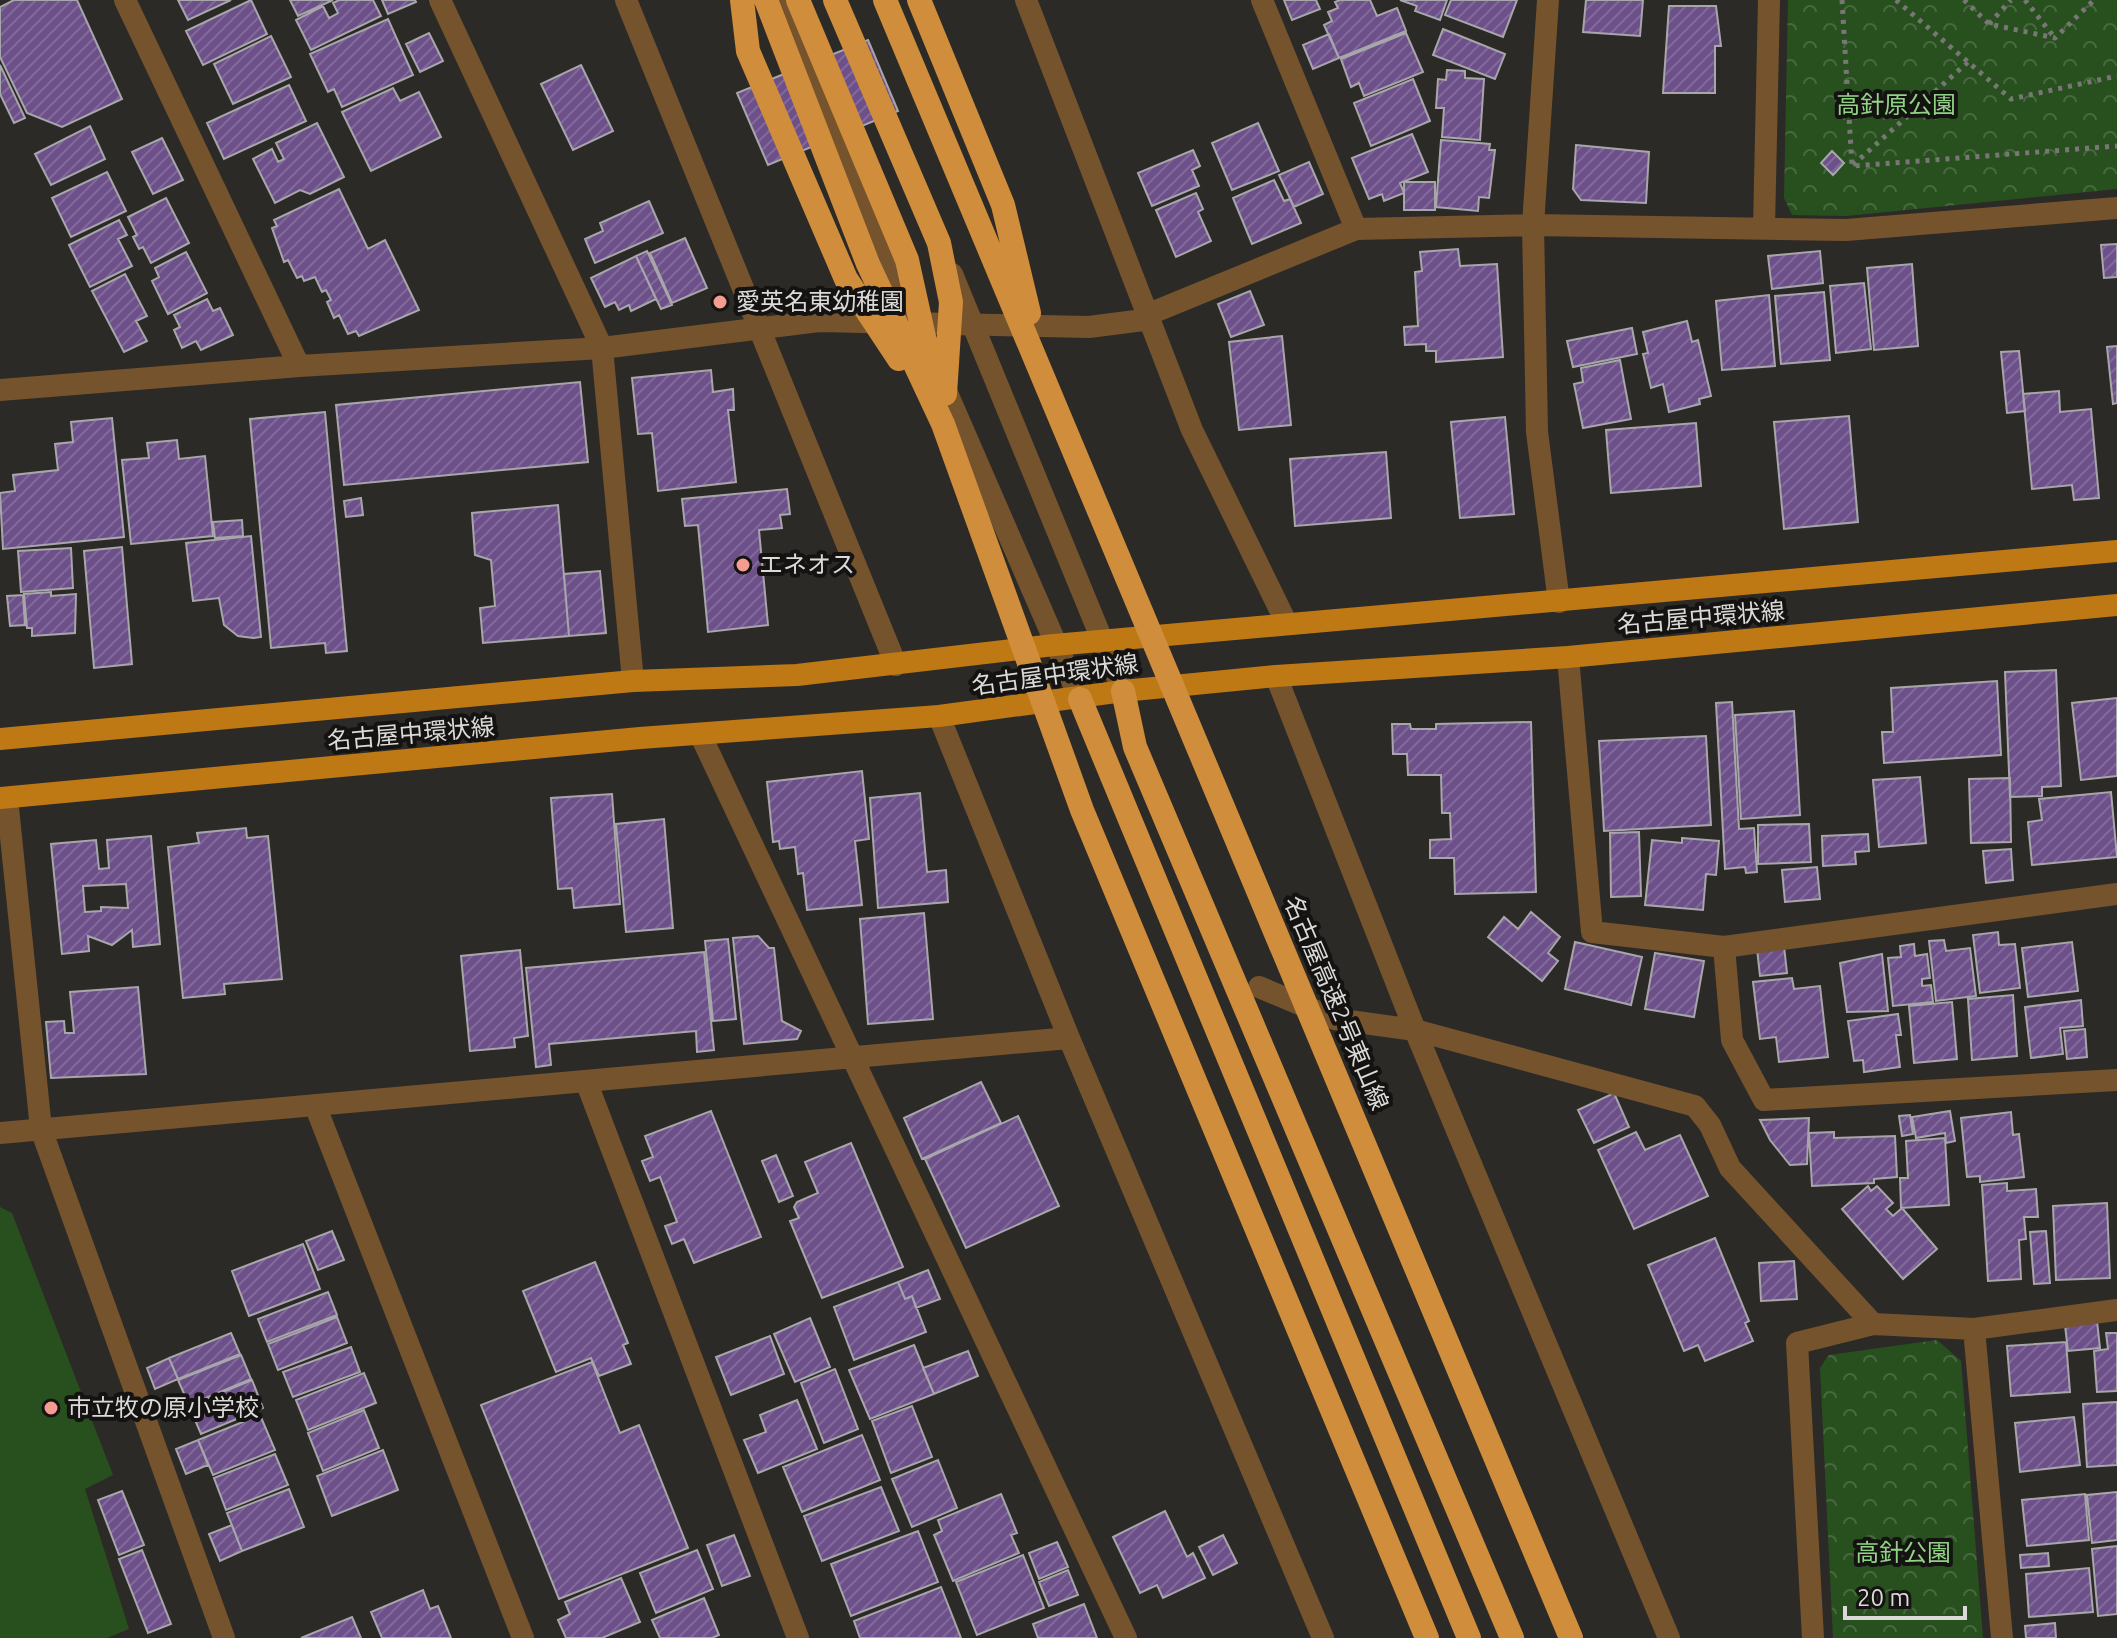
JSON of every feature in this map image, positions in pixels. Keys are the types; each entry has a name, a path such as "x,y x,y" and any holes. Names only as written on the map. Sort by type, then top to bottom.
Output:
{"highway":[{"path":"742,0 748,51 846,279 943,424"},
{"path":"766,0 868,264 943,424 1082,810 1427,1638"},
{"path":"798,0 907,260 943,424"},
{"path":"836,0 939,243 951,302 943,424"},
{"path":"885,0 1048,389"},
{"path":"919,0 1003,205 1048,389"},
{"name":"名古屋高速2号東山線","path":"1048,389 1571,1638"},
{"path":"1123,691 1135,747 1512,1638"},
{"path":"1080,699 1469,1638"}],"main road":[{"name":"名古屋中環状線","path":"0,739 633,681 797,675 1105,640 2117,551"},
{"name":"名古屋中環状線","path":"3,798 624,740 939,716 1123,691 1276,676 1568,657 2117,605"}],"street":[{"path":"125,0 299,366"},
{"path":"440,0 602,348 633,681"},
{"path":"626,0 896,665"},
{"path":"780,0 1054,645 1080,699"},
{"path":"836,0 1105,640 1123,691"},
{"path":"1026,0 1192,430 1287,624"},
{"path":"1262,0 1356,229"},
{"path":"1548,0 1533,225 1537,432 1559,602"},
{"path":"1764,227 1769,0"},
{"path":"0,390 299,366 602,348 759,331 819,321 1089,327 1150,317 1356,229 1533,225 1846,230 2117,208"},
{"path":"1568,657 1592,932 1724,947 2117,894"},
{"path":"1276,676 1415,1030 1669,1638"},
{"path":"939,716 1069,1038 1323,1638"},
{"path":"701,736 855,1057 1126,1638"},
{"path":"3,798 41,1129 224,1638"},
{"path":"1724,947 1732,1040 1764,1100 2117,1080"},
{"path":"1259,987 1335,1019 1415,1030 1695,1106 1710,1125 1730,1168 1873,1324"},
{"path":"0,1133 1069,1038"},
{"path":"586,1081 798,1638"},
{"path":"315,1105 523,1638"},
{"path":"1813,1638 1797,1343 1873,1324 1974,1329 2117,1310"},
{"path":"1974,1329 2002,1638"}],"path":[{"path":"1842,0 1852,166"},
{"path":"1896,0 2011,99 2117,76"},
{"path":"1964,0 1989,24 2055,38"},
{"path":"1989,24 2011,0"},
{"path":"2025,0 2055,38"},
{"path":"2055,38 2094,0"},
{"path":"1852,166 1968,62"},
{"path":"1852,166 2117,146"}],"green space":[{"name":"高針原公園","path":"1788,0 2117,0 2117,189 1846,216 1792,215 1784,198"},
{"name":"市立牧の原小学校","path":"0,1207 12,1213 113,1475 85,1489 129,1629 107,1638 0,1638"},
{"name":"高針公園","path":"1937,1340 1961,1361 1983,1638 1833,1638 1820,1368 1829,1355"}],"building":[{"path":"14,0 77,0 122,99 62,127 27,113 0,57 0,7"},
{"path":"178,0 231,0 188,20"},
{"path":"251,0 267,34 203,65 186,31"},
{"path":"290,0 333,0 298,16"},
{"path":"339,0 373,0 381,16 311,50 296,20 323,6 329,18 338,13 333,3"},
{"path":"382,0 415,0 416,2 388,14"},
{"path":"1284,0 1316,0 1320,9 1292,20"},
{"path":"1370,0 1377,16 1397,8 1406,31 1339,58 1324,25 1332,21 1328,12 1338,8 1335,2"},
{"path":"1400,0 1447,0 1440,20 1415,11 1417,6"},
{"path":"1451,0 1517,0 1503,37 1445,15"},
{"path":"1586,0 1643,0 1640,36 1583,32"},
{"path":"1669,6 1716,6 1721,46 1715,46 1715,93 1663,93"},
{"path":"388,19 413,75 342,107 334,89 328,92 310,54"},
{"path":"1443,29 1505,54 1495,79 1433,55"},
{"path":"429,33 443,61 420,72 406,44"},
{"path":"1406,33 1423,72 1364,96 1359,83 1351,87 1341,59"},
{"path":"1329,34 1339,58 1313,69 1303,45"},
{"path":"271,36 291,77 233,104 214,64"},
{"path":"868,40 898,111 768,165 737,93"},
{"path":"0,65 25,118 14,123 0,94"},
{"path":"581,65 613,131 573,150 541,84"},
{"path":"1447,70 1465,71 1465,78 1484,79 1480,140 1442,137 1444,108 1436,108 1438,79 1446,80"},
{"path":"1413,79 1430,121 1371,146 1354,103"},
{"path":"289,85 306,121 224,159 207,123"},
{"path":"393,88 400,101 419,92 441,137 371,171 342,112"},
{"path":"317,123 344,177 310,194 300,190 275,203 253,159 272,149 278,162 284,159 276,143"},
{"path":"1258,123 1279,171 1232,190 1212,143"},
{"path":"90,126 105,159 51,185 35,154"},
{"path":"1412,134 1428,172 1400,183 1404,193 1384,201 1382,194 1369,199 1352,158"},
{"path":"162,138 183,180 153,194 132,152"},
{"path":"1441,140 1490,144 1489,150 1495,150 1489,198 1479,197 1478,211 1436,207"},
{"path":"1576,145 1649,152 1646,203 1581,200 1573,189"},
{"path":"1193,150 1200,166 1192,170 1199,186 1152,206 1138,173"},
{"path":"1832,151 1844,163 1833,175 1821,163"},
{"path":"1309,162 1323,194 1294,207 1279,175"},
{"path":"107,172 126,211 71,237 52,198"},
{"path":"1274,180 1284,201 1290,199 1301,223 1252,244 1233,198"},
{"path":"1404,182 1435,182 1435,210 1404,210"},
{"path":"339,189 368,249 385,240 419,310 359,336 356,331 348,334 339,315 334,318 327,302 331,300 326,290 322,292 315,277 304,281 302,276 297,278 288,260 284,262 272,228 277,226 274,220"},
{"path":"1196,193 1203,209 1198,212 1211,241 1176,257 1156,210"},
{"path":"166,198 189,243 151,263 143,247 139,249 133,237 137,235 128,217"},
{"path":"649,201 663,233 595,263 585,239 603,231 600,223"},
{"path":"119,220 127,235 118,239 132,266 90,287 69,245"},
{"path":"685,238 707,288 672,303 650,253"},
{"path":"2117,244 2117,277 2104,278 2101,245"},
{"path":"1458,249 1460,266 1497,264 1503,357 1436,362 1436,351 1426,351 1426,344 1405,345 1404,327 1418,326 1415,272 1422,271 1420,252"},
{"path":"647,251 672,305 661,309 636,256"},
{"path":"1820,251 1823,283 1772,289 1768,256"},
{"path":"186,252 207,293 168,314 152,281 159,277 155,268"},
{"path":"636,256 656,299 631,311 629,305 619,310 615,302 605,307 591,278"},
{"path":"1912,264 1918,346 1874,350 1867,268"},
{"path":"125,274 147,316 136,321 147,341 124,352 92,291"},
{"path":"1864,283 1871,349 1836,353 1830,286"},
{"path":"1250,291 1264,325 1231,337 1218,304"},
{"path":"1824,292 1830,360 1781,364 1775,296"},
{"path":"1769,295 1775,366 1722,370 1716,301"},
{"path":"207,299 213,311 220,308 233,335 201,350 196,341 182,348 174,330 180,327 174,315"},
{"path":"1687,321 1692,342 1698,340 1711,396 1699,399 1700,404 1669,412 1663,384 1651,388 1643,354 1648,353 1643,332"},
{"path":"1632,328 1637,354 1573,367 1567,341"},
{"path":"1282,336 1291,425 1239,430 1229,342"},
{"path":"2117,346 2117,403 2113,404 2107,347"},
{"path":"2019,351 2025,411 2007,413 2001,352"},
{"path":"1620,360 1631,419 1583,428 1574,384 1583,382 1581,368"},
{"path":"711,370 713,392 733,389 734,410 728,410 736,482 658,491 652,433 638,434 632,378"},
{"path":"580,382 588,462 344,485 336,405"},
{"path":"2059,391 2060,412 2091,409 2099,498 2074,500 2072,485 2032,489 2023,394"},
{"path":"325,412 347,651 326,653 325,643 271,648 250,419"},
{"path":"1849,416 1858,522 1784,529 1774,422"},
{"path":"1505,417 1514,514 1460,518 1451,422"},
{"path":"112,418 124,537 3,549 0,493 15,491 13,475 58,470 55,444 73,442 71,422"},
{"path":"1696,423 1701,486 1611,493 1606,430"},
{"path":"177,440 179,459 205,456 213,536 131,544 122,460 149,458 147,443"},
{"path":"1386,452 1391,518 1295,526 1290,459"},
{"path":"787,489 790,514 780,515 782,528 759,530 768,625 708,632 698,525 685,526 682,499"},
{"path":"361,498 363,515 346,517 344,501"},
{"path":"558,505 569,636 483,643 480,608 495,606 491,560 475,555 472,513"},
{"path":"242,520 243,536 215,538 213,522"},
{"path":"251,536 261,637 253,638 238,636 224,625 219,598 193,601 186,543"},
{"path":"122,547 132,664 94,668 84,551"},
{"path":"71,548 73,588 21,592 18,551"},
{"path":"600,571 606,633 569,636 564,574"},
{"path":"51,592 51,596 76,594 75,633 32,636 32,628 27,628 24,594"},
{"path":"23,595 25,625 10,626 7,596"},
{"path":"2056,670 2061,786 2042,787 2042,796 2010,797 2005,672"},
{"path":"1997,681 2001,755 1884,763 1882,732 1893,732 1891,688"},
{"path":"2117,698 2117,776 2081,780 2072,703"},
{"path":"1732,702 1739,829 1754,828 1757,872 1746,873 1745,867 1725,869 1716,703"},
{"path":"1794,711 1800,815 1741,819 1735,715"},
{"path":"1531,722 1536,892 1455,894 1454,858 1430,858 1430,840 1451,839 1450,813 1442,813 1441,775 1408,775 1407,754 1393,754 1392,724 1410,724 1411,729 1436,729 1436,724"},
{"path":"1706,736 1711,825 1604,831 1599,741"},
{"path":"862,771 869,839 855,841 862,905 807,910 803,873 798,874 795,847 780,849 779,841 773,842 767,782"},
{"path":"1920,777 1926,843 1879,847 1873,780"},
{"path":"2010,778 2011,842 1971,843 1969,779"},
{"path":"2111,792 2117,857 2032,865 2028,822 2042,820 2039,799"},
{"path":"920,793 927,872 946,870 948,902 878,908 870,798"},
{"path":"612,794 620,904 574,908 572,888 558,889 551,798"},
{"path":"664,819 673,928 626,932 616,824"},
{"path":"1809,824 1811,862 1758,864 1758,825"},
{"path":"246,828 247,838 268,836 282,979 224,984 225,994 183,998 168,847 199,843 197,833"},
{"path":"1639,832 1641,896 1611,897 1610,833"},
{"path":"1868,834 1869,851 1855,852 1856,864 1823,866 1822,836"},
{"path":"151,836 160,944 133,947 132,930 112,945 88,936 89,951 62,954 51,844 96,840 99,869 109,868 107,840","holes":["126,884 128,908 101,907 101,911 85,912 83,886"]},
{"path":"1682,838 1719,841 1716,875 1706,874 1703,910 1645,905 1652,840 1682,843"},
{"path":"2011,849 2013,880 1986,883 1983,851"},
{"path":"1817,867 1820,899 1785,902 1782,870"},
{"path":"1531,912 1560,937 1548,953 1558,961 1542,981 1488,937 1504,917 1518,929"},
{"path":"924,913 933,1019 868,1024 860,919"},
{"path":"1998,932 1999,945 2015,944 2020,988 1980,993 1973,935"},
{"path":"758,936 769,948 774,948 782,1021 801,1031 797,1039 744,1044 733,938"},
{"path":"728,939 736,1019 713,1021 705,941"},
{"path":"1944,940 1946,951 1970,948 1976,996 1936,1001 1929,941"},
{"path":"1575,942 1642,957 1631,1005 1565,989"},
{"path":"2072,942 2078,991 2028,997 2022,948"},
{"path":"1914,944 1915,956 1927,954 1930,978 1922,979 1922,986 1931,985 1933,1002 1893,1006 1888,958 1901,957 1900,946"},
{"path":"1784,946 1787,973 1760,976 1757,949"},
{"path":"520,950 528,1036 514,1038 515,1047 470,1051 461,956"},
{"path":"704,952 714,1050 697,1052 696,1031 549,1044 551,1065 536,1067 526,968"},
{"path":"1655,953 1704,961 1694,1017 1645,1009"},
{"path":"1882,954 1888,1011 1847,1012 1840,963"},
{"path":"1792,978 1794,989 1820,986 1828,1057 1779,1062 1776,1037 1760,1039 1753,982"},
{"path":"138,987 146,1074 51,1078 46,1022 64,1021 65,1033 74,1033 70,992"},
{"path":"2013,995 2017,1056 1972,1060 1968,999"},
{"path":"2081,1000 2083,1026 2060,1028 2063,1054 2031,1058 2025,1007"},
{"path":"1952,1002 1957,1059 1914,1063 1909,1006"},
{"path":"1898,1014 1901,1035 1896,1035 1900,1067 1864,1072 1863,1060 1854,1061 1848,1021"},
{"path":"2085,1029 2087,1057 2067,1059 2064,1031"},
{"path":"981,1082 1001,1123 922,1159 904,1118"},
{"path":"1614,1093 1629,1127 1594,1143 1578,1110"},
{"path":"711,1111 761,1237 694,1263 684,1239 672,1244 665,1226 677,1222 660,1177 650,1181 642,1161 653,1157 645,1136"},
{"path":"1950,1111 1955,1141 1946,1143 1945,1133 1916,1138 1912,1117"},
{"path":"2011,1112 2013,1135 2019,1134 2024,1177 1980,1182 1980,1176 1967,1177 1961,1118"},
{"path":"1910,1115 1913,1134 1902,1136 1899,1116"},
{"path":"1018,1116 1059,1206 966,1248 925,1159"},
{"path":"1809,1118 1807,1164 1790,1165 1770,1140 1760,1120"},
{"path":"1636,1132 1645,1150 1680,1135 1708,1196 1634,1229 1598,1150"},
{"path":"1834,1132 1834,1138 1895,1136 1897,1177 1874,1179 1874,1183 1812,1186 1809,1133"},
{"path":"1945,1138 1949,1205 1901,1208 1900,1178 1908,1178 1906,1141"},
{"path":"851,1143 903,1267 822,1298 790,1221 799,1218 794,1207 797,1202 818,1193 805,1162"},
{"path":"776,1155 793,1196 779,1202 762,1161"},
{"path":"2007,1183 2007,1191 2036,1189 2038,1217 2024,1217 2026,1239 2019,1240 2021,1279 1988,1281 1982,1185"},
{"path":"1868,1186 1871,1191 1877,1186 1893,1203 1886,1209 1893,1216 1902,1208 1937,1249 1903,1279 1842,1209"},
{"path":"2107,1203 2110,1278 2056,1280 2053,1206"},
{"path":"332,1231 344,1260 318,1270 306,1241"},
{"path":"2046,1231 2050,1283 2034,1284 2030,1232"},
{"path":"1715,1238 1749,1321 1745,1323 1753,1341 1705,1361 1698,1345 1684,1351 1648,1265"},
{"path":"303,1244 320,1289 249,1316 232,1271"},
{"path":"1794,1261 1797,1299 1761,1301 1759,1263"},
{"path":"595,1262 628,1343 623,1345 631,1364 599,1376 591,1358 556,1372 523,1291"},
{"path":"928,1270 940,1299 916,1308 912,1296 905,1299 898,1282"},
{"path":"898,1282 905,1299 912,1296 926,1332 854,1360 834,1307"},
{"path":"328,1292 337,1315 267,1342 258,1319"},
{"path":"337,1317 347,1343 278,1370 268,1344"},
{"path":"810,1318 830,1367 795,1382 774,1334"},
{"path":"2097,1321 2100,1348 2068,1351 2065,1325"},
{"path":"231,1333 240,1354 178,1379 169,1358"},
{"path":"2106,1333 2117,1333 2117,1391 2097,1392 2094,1351 2108,1349"},
{"path":"770,1336 784,1374 731,1395 716,1357"},
{"path":"2066,1342 2070,1392 2011,1396 2007,1346"},
{"path":"914,1345 934,1394 870,1419 849,1370"},
{"path":"351,1347 360,1372 293,1397 283,1372"},
{"path":"968,1351 978,1376 934,1394 923,1368"},
{"path":"241,1355 251,1379 189,1405 178,1380"},
{"path":"169,1358 178,1379 155,1389 147,1368"},
{"path":"592,1362 620,1433 639,1425 688,1548 559,1599 481,1405"},
{"path":"835,1369 858,1429 824,1443 801,1383"},
{"path":"364,1373 376,1403 308,1430 296,1400"},
{"path":"252,1380 263,1408 201,1434 189,1406"},
{"path":"797,1400 817,1449 758,1473 744,1440 766,1432 760,1415"},
{"path":"2117,1402 2117,1465 2087,1467 2083,1404"},
{"path":"912,1406 932,1457 891,1473 872,1421"},
{"path":"364,1410 379,1448 323,1471 308,1433"},
{"path":"260,1415 275,1450 213,1475 198,1440"},
{"path":"2074,1417 2080,1465 2020,1472 2015,1423"},
{"path":"862,1435 880,1480 802,1512 783,1467"},
{"path":"198,1440 208,1465 186,1474 176,1449"},
{"path":"383,1450 398,1490 332,1516 317,1476"},
{"path":"275,1454 288,1485 226,1510 214,1478"},
{"path":"938,1460 957,1508 912,1527 892,1479"},
{"path":"881,1487 899,1531 822,1561 804,1516"},
{"path":"289,1489 304,1527 242,1551 227,1513"},
{"path":"122,1491 144,1545 119,1555 98,1500"},
{"path":"2117,1492 2117,1540 2092,1543 2087,1495"},
{"path":"1001,1494 1017,1533 1011,1535 1019,1553 953,1581 934,1535 942,1531 938,1520"},
{"path":"2085,1494 2089,1540 2027,1546 2022,1500"},
{"path":"1165,1511 1187,1557 1193,1553 1205,1578 1163,1598 1157,1585 1140,1593 1113,1537"},
{"path":"232,1525 242,1551 220,1561 209,1534"},
{"path":"918,1531 938,1582 851,1616 831,1564"},
{"path":"734,1535 750,1576 722,1586 707,1545"},
{"path":"1223,1535 1237,1563 1213,1575 1199,1547"},
{"path":"1057,1542 1068,1567 1039,1579 1029,1553"},
{"path":"2117,1546 2117,1614 2098,1616 2092,1549"},
{"path":"142,1550 171,1624 148,1633 119,1559"},
{"path":"697,1550 713,1589 656,1613 640,1573"},
{"path":"2048,1553 2049,1566 2021,1568 2020,1555"},
{"path":"1023,1555 1044,1608 977,1635 956,1582"},
{"path":"2089,1568 2093,1612 2029,1617 2026,1574"},
{"path":"1068,1570 1078,1595 1049,1606 1039,1582"},
{"path":"621,1578 640,1622 602,1638 566,1638 558,1620 570,1614 565,1602"},
{"path":"941,1587 961,1638 860,1638 854,1621"},
{"path":"423,1590 430,1609 438,1606 451,1638 382,1638 371,1612"},
{"path":"704,1598 719,1635 712,1638 660,1638 652,1620"},
{"path":"1084,1604 1097,1638 1038,1638 1033,1624"},
{"path":"352,1617 361,1638 301,1638"},
{"path":"2055,1623 2056,1638 2026,1638 2025,1626"}],"place":[{"name":"愛英名東幼稚園","path":"720,302"},
{"name":"エネオス","path":"743,565"},
{"name":"市立牧の原小学校","path":"51,1408"}]}
